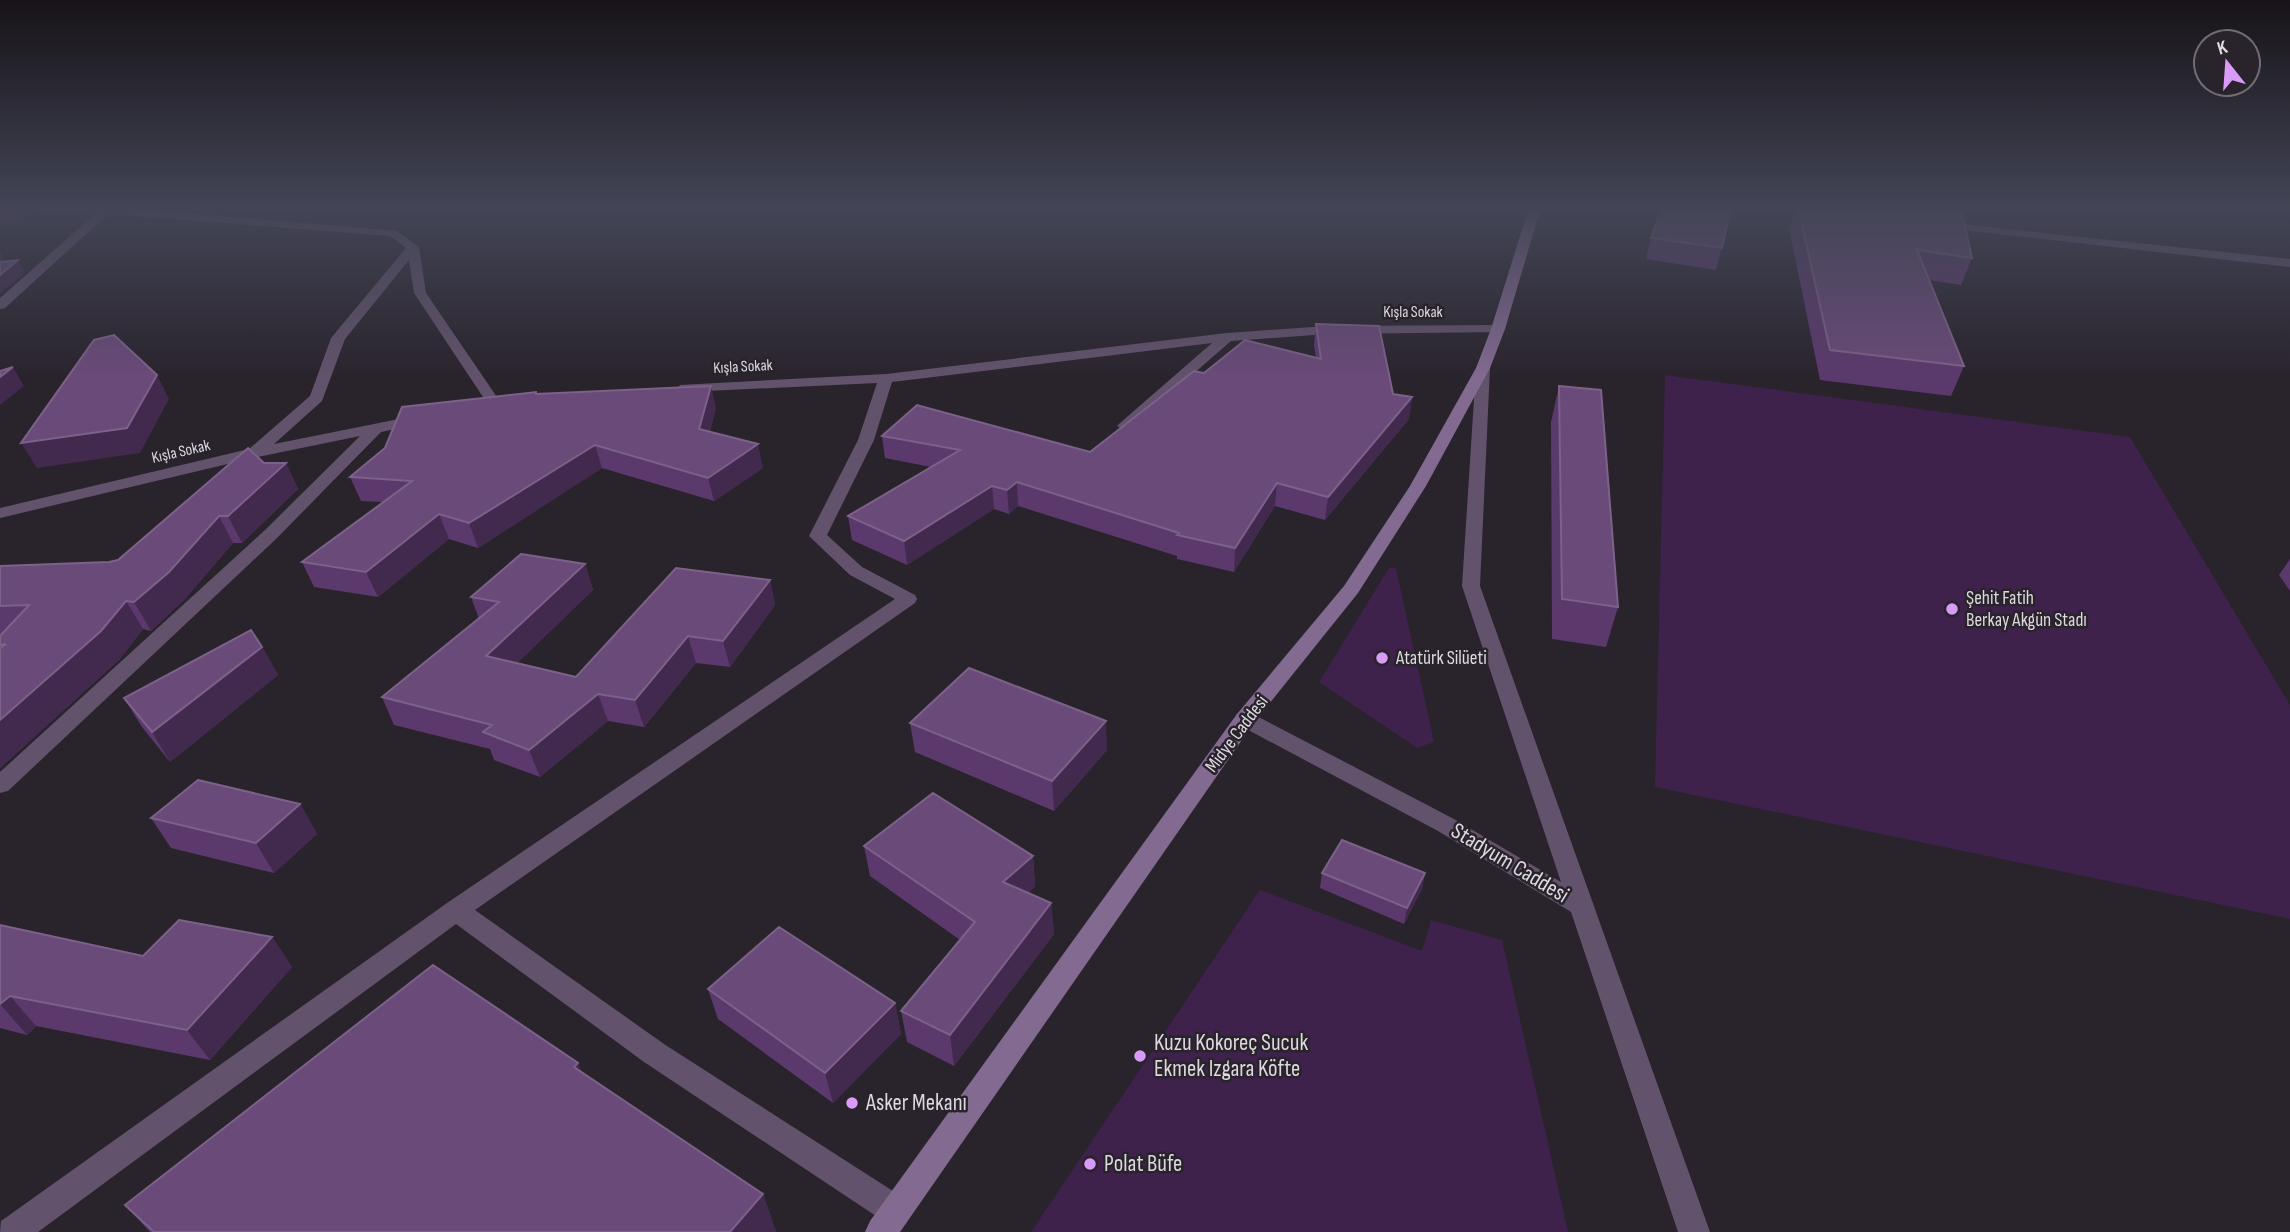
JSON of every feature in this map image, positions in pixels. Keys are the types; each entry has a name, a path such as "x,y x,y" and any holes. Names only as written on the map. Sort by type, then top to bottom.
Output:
{"main road":[{"name":"Midye Caddesi","path":"889,1222 1245,719 1351,589 1419,486 1483,368 1518,264"}],"street":[{"path":"0,305 45,264"},
{"path":"253,453 317,398 338,338 399,264"},
{"path":"416,264 420,293 494,404"},
{"name":"Kışla Sokak","path":"664,389 886,378 1228,337 1327,330 1498,329"},
{"path":"1125,426 1228,337"},
{"path":"1483,368 1471,586 1580,905"},
{"path":"12,1232 456,910 908,599 856,571 818,536 866,440 886,378"},
{"name":"Kışla Sokak","path":"0,513 253,453 441,415"},
{"path":"0,785 271,534 374,430"},
{"name":"Stadyum Caddesi","path":"1245,719 1446,825 1580,905 1694,1232"},
{"path":"456,910 889,1222"}],"shaded area":[{"name":"Şehit Fatih Berkay Akgün Stadı","path":"1665,375 2130,437 2290,705 2290,919 1655,787"},
{"path":"1389,568 1396,568 1434,742 1417,748 1319,682"},
{"path":"1260,890 1422,951 1431,920 1502,940 1568,1232 1031,1232"}],"building":[{"path":"0,264 13,264 0,275"},
{"path":"1811,264 1923,264 1964,366 1830,350"},
{"path":"1316,324 1379,326 1393,394 1412,397 1328,497 1277,483 1235,548 1177,535 1179,533 1017,482 1007,490 992,486 904,541 848,516 960,450 882,436 917,405 1090,452 1194,371 1204,373 1245,340 1321,359"},
{"path":"114,335 157,375 127,428 21,443 94,340"},
{"path":"13,367 0,377 0,371"},
{"path":"711,386 699,429 758,444 708,478 595,445 469,523 439,514 366,572 302,562 412,481 350,477 385,448 402,407 536,392"},
{"path":"1559,386 1601,390 1618,607 1562,599"},
{"path":"248,448 264,463 286,463 228,516 219,516 169,572 134,602 126,601 101,631 0,720 0,648 6,644 0,645 0,636 29,605 0,606 0,566 118,560"},
{"path":"521,554 585,564 486,656 576,677 676,568 770,580 723,641 688,636 635,700 598,694 529,750 483,732 492,725 382,697 499,602 471,597"},
{"path":"251,630 262,647 152,732 124,698"},
{"path":"969,668 1106,721 1052,781 910,723"},
{"path":"198,780 300,804 256,843 151,818"},
{"path":"933,793 1033,856 1003,882 1051,903 950,1035 901,1011 975,922 864,846"},
{"path":"1342,840 1425,873 1407,908 1322,873"},
{"path":"179,920 272,937 187,1030 10,996 0,1004 0,925 143,956"},
{"path":"779,927 895,1003 825,1073 708,989"},
{"path":"433,965 578,1063 574,1067 763,1194 730,1232 154,1232 125,1205"}],"place":[{"name":"Şehit Fatih Berkay Akgün Stadı","path":"1952,609"},
{"name":"Atatürk Silüeti","path":"1382,658"},
{"name":"Kuzu Kokoreç Sucuk Ekmek Izgara Köfte","path":"1140,1056"},
{"name":"Asker Mekanı","path":"852,1103"},
{"name":"Polat Büfe","path":"1090,1164"}]}
